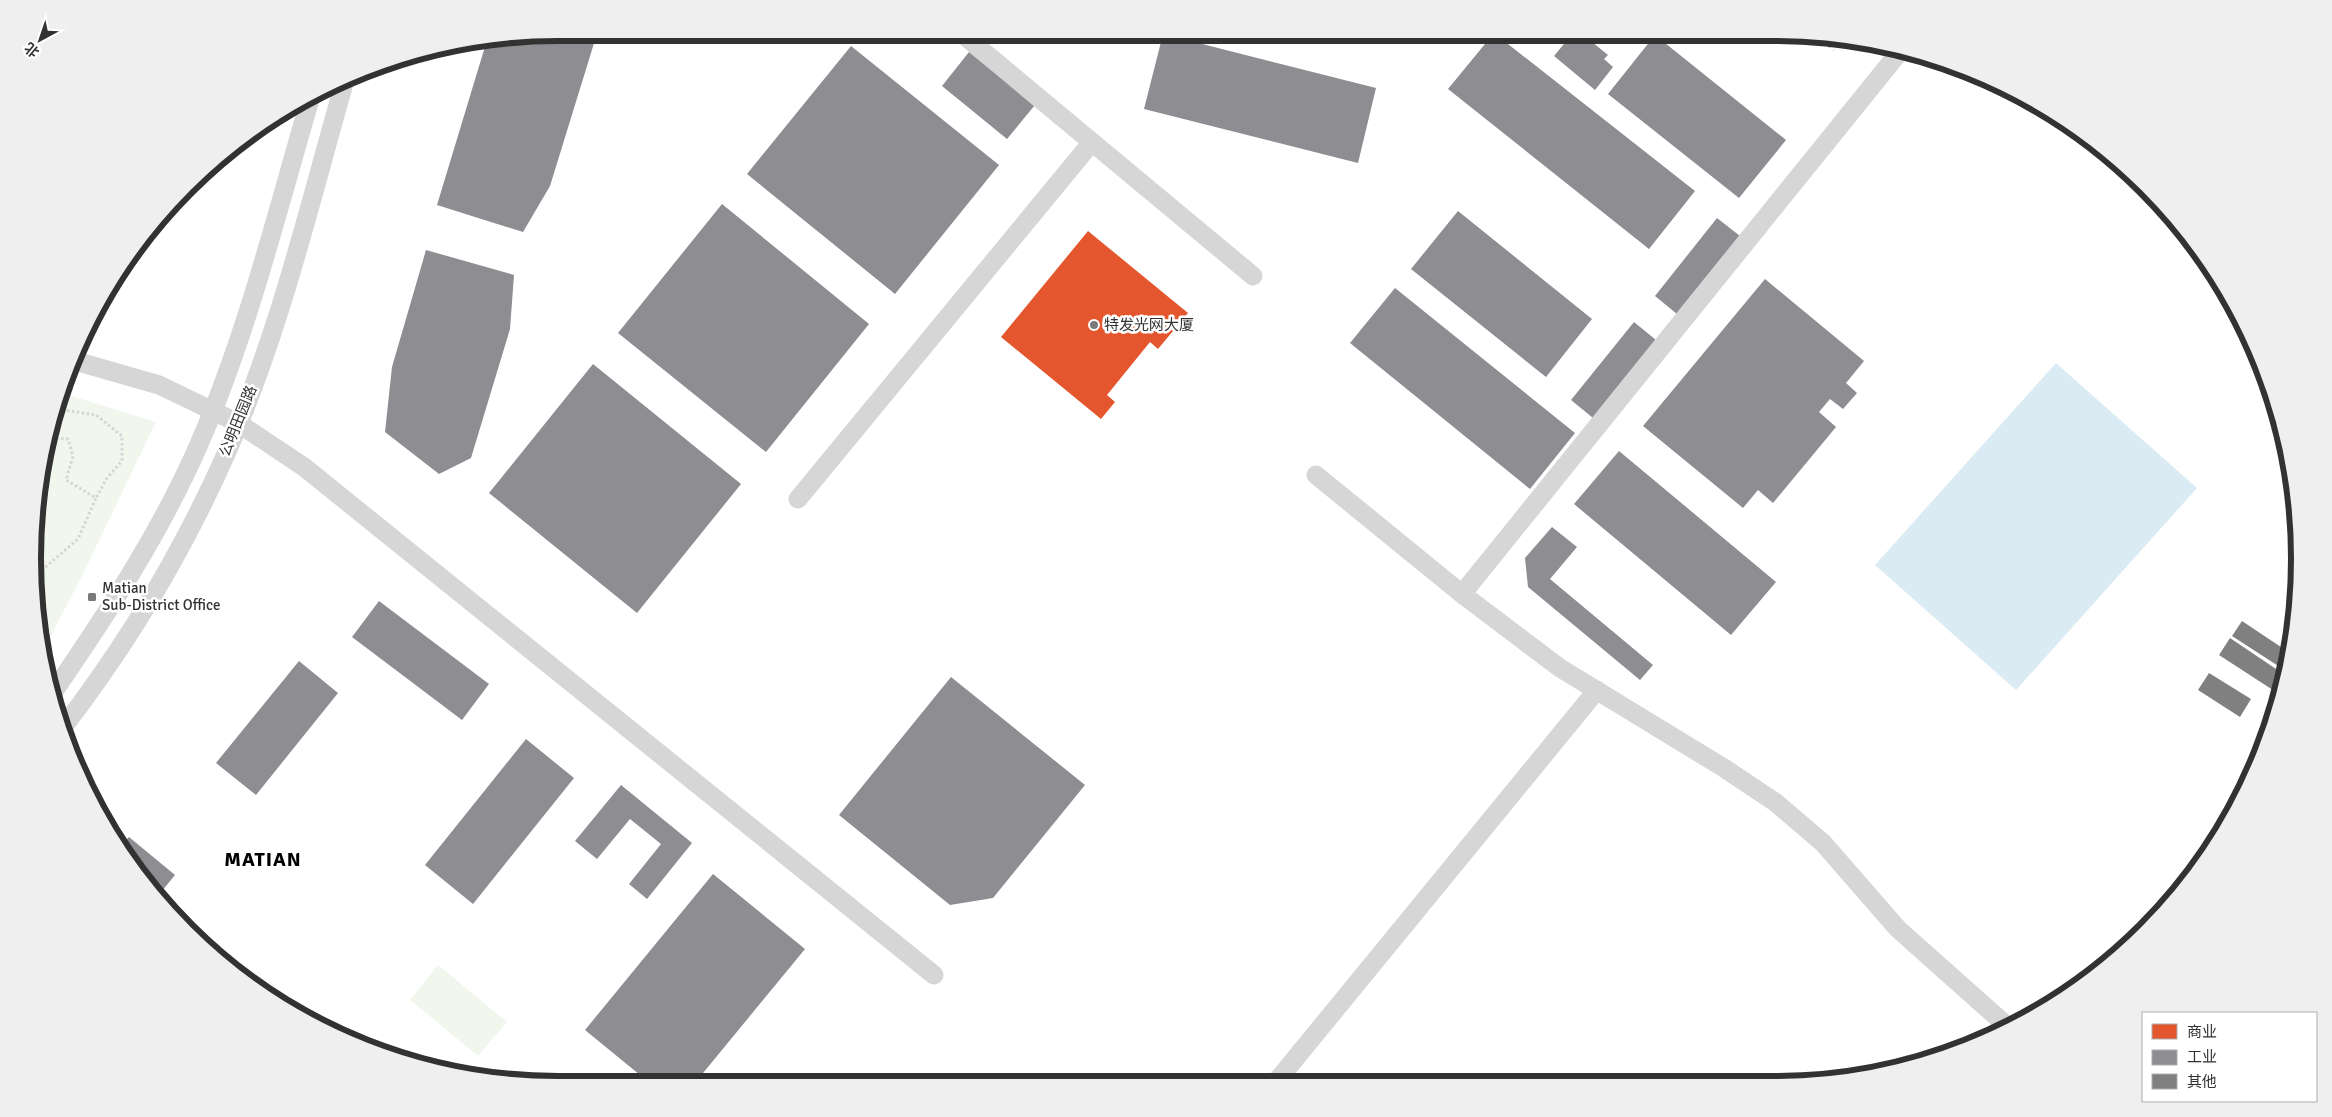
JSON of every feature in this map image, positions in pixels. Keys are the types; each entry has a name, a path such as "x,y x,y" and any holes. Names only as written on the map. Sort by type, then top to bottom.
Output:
{"street":[{"path":"972,41 1253,276"},
{"path":"1462,594 1896,56"},
{"name":"公明田园路","path":"68,720 128,634 182,542 226,455 273,328 342,89"},
{"name":"公明田园路","path":"58,686 104,618 157,528 200,443 246,319 308,107"},
{"path":"798,499 1092,142"},
{"path":"80,362 159,384 238,423 304,467 934,975"},
{"path":"1316,475 1462,594 1560,668 1724,768 1774,802 1823,843 1898,929 2002,1022"},
{"path":"1281,1076 1596,690"}],"path":[{"path":"41,571 78,539 107,478 122,461 122,436 96,415 64,410"},
{"path":"56,438 68,439 73,456 66,480 96,498"}],"shaded area":[{"path":"2056,363 2197,488 2016,690 1875,565"},
{"path":"68,395 156,422 83,574 48,641 42,592 42,525 51,458"},
{"path":"438,965 507,1022 478,1056 410,1000"}],"building: 商业":[{"name":"特发光网大厦","path":"1088,231 1188,313 1158,349 1150,342 1107,395 1115,402 1101,419 1001,337"}],"building: 工业":[{"path":"595,41 550,186 523,232 437,205 485,47 525,42"},
{"path":"1161,41 1191,41 1376,88 1358,163 1144,109"},
{"path":"1487,41 1504,41 1695,191 1649,249 1448,89"},
{"path":"1566,41 1591,41 1608,55 1604,59 1613,67 1595,90 1554,56"},
{"path":"1650,41 1662,41 1786,140 1739,198 1608,94"},
{"path":"851,46 999,165 895,294 747,174"},
{"path":"969,52 1035,105 1007,139 942,86"},
{"path":"722,204 869,324 766,452 618,333"},
{"path":"1458,211 1592,319 1546,377 1411,269"},
{"path":"1717,218 1740,236 1677,314 1655,296"},
{"path":"426,250 514,275 510,329 471,458 439,474 385,432 392,367"},
{"path":"1765,279 1864,361 1846,383 1857,393 1843,409 1830,399 1819,412 1836,427 1773,503 1758,490 1743,508 1643,426"},
{"path":"1395,288 1575,433 1530,489 1350,343"},
{"path":"1634,322 1656,340 1593,418 1571,400"},
{"path":"593,364 741,484 637,613 489,493"},
{"path":"1619,451 1776,582 1731,635 1574,504"},
{"path":"1552,527 1577,547 1550,579 1653,665 1640,680 1528,587 1525,558"},
{"path":"379,601 489,684 462,720 352,637"},
{"path":"299,661 338,693 256,795 216,763"},
{"path":"951,677 1085,785 993,898 950,905 839,815"},
{"path":"526,739 574,778 473,904 425,865"},
{"path":"621,785 692,843 647,899 629,884 661,844 630,819 597,859 575,841"},
{"path":"129,837 175,875 162,891 148,873 125,841"},
{"path":"713,874 805,949 701,1076 641,1076 585,1030"}],"building: 其他":[{"path":"2242,621 2283,648 2279,667 2232,636"},
{"path":"2230,638 2278,670 2273,690 2219,655"},
{"path":"2209,673 2251,699 2240,717 2198,690"}],"railway":[{"path":"1829,45 1834,50"}],"place":[{"name":"特发光网大厦","path":"1094,325"},
{"name":"Matian Sub-District Office","path":"92,597"}],"district":[{"name":"MATIAN","path":"263,859"}]}
